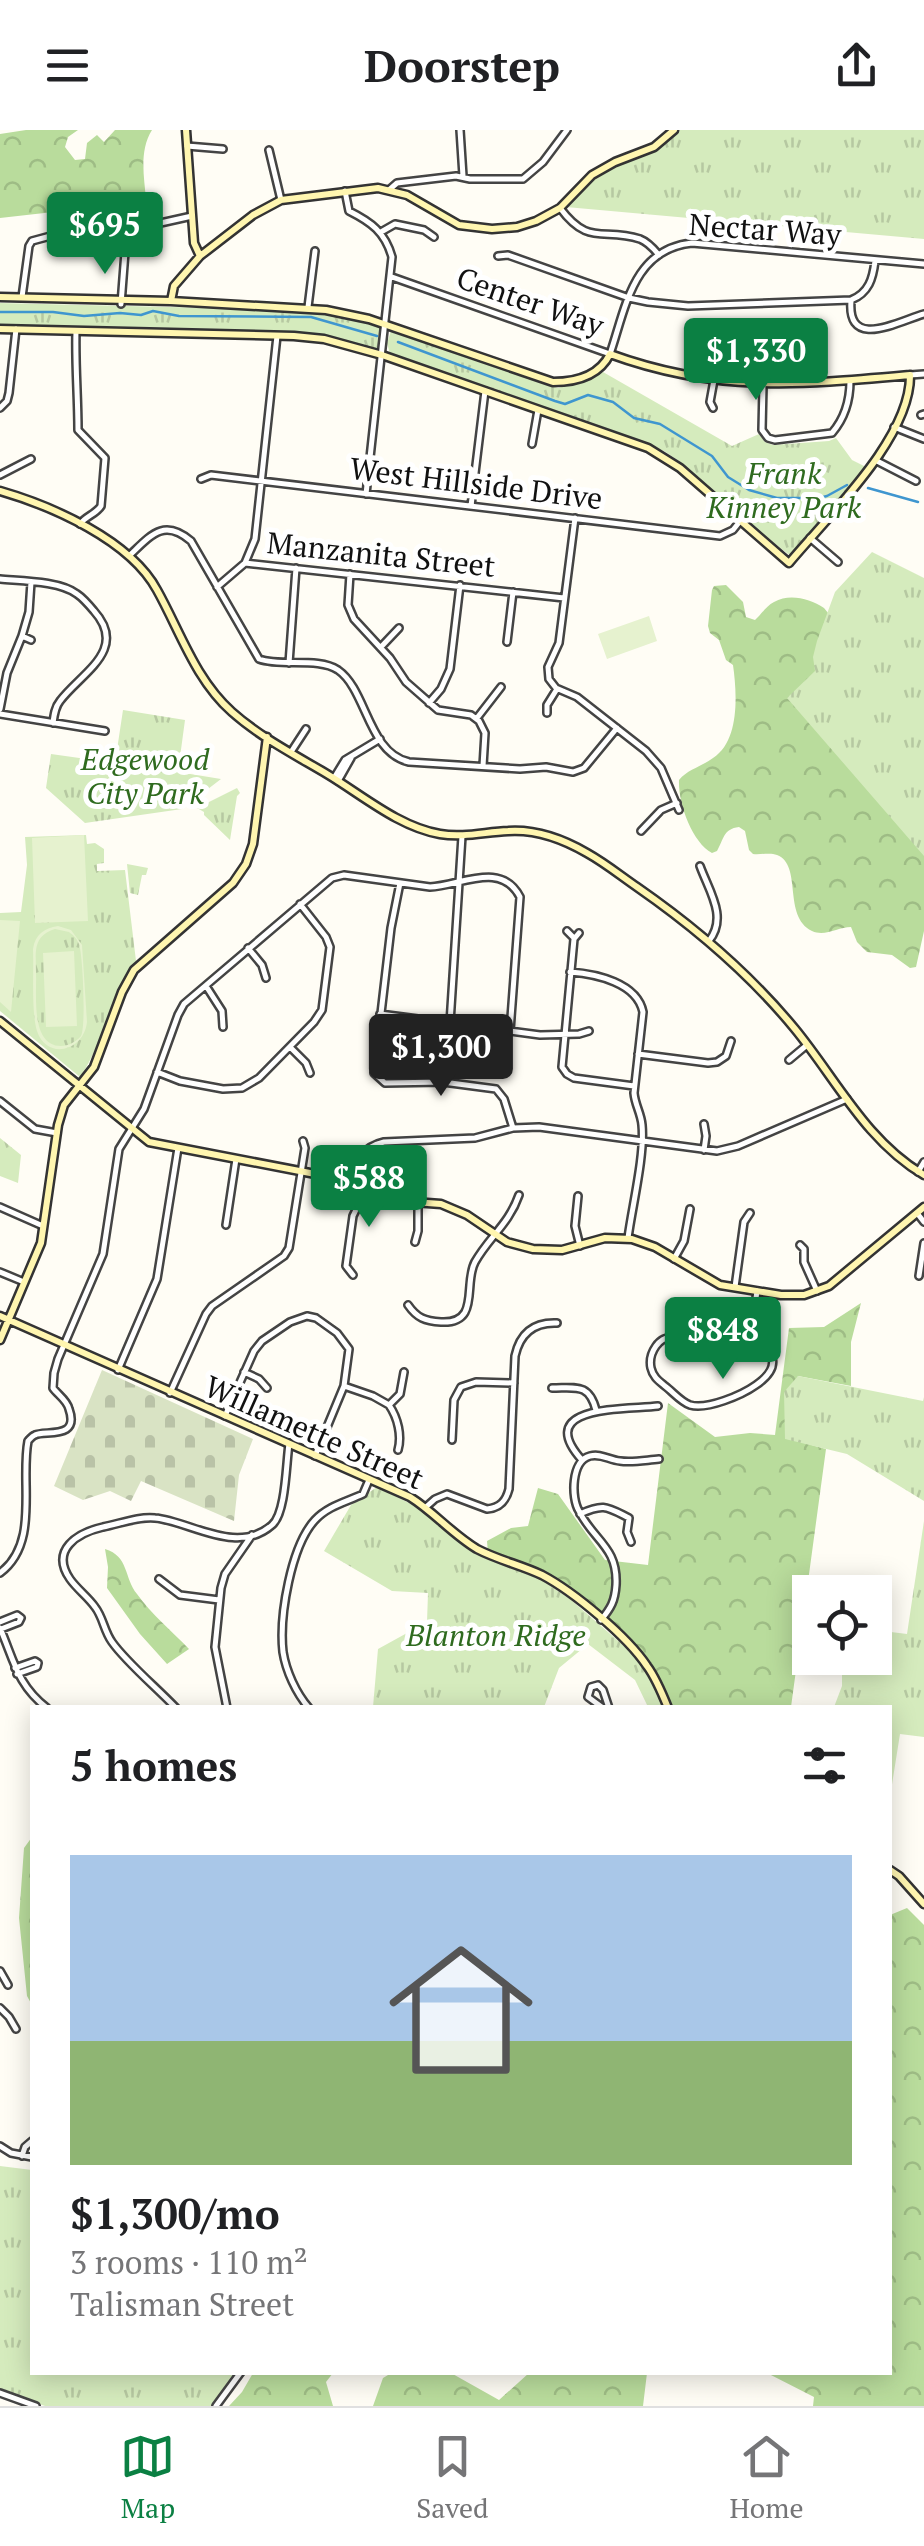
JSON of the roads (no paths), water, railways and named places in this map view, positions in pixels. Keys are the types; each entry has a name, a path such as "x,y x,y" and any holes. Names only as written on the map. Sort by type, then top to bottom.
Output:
{"street":[{"path":"186,130 194,247 200,256"},
{"path":"460,130 463,176"},
{"path":"389,190 397,184 463,176 522,179 543,162 567,130"},
{"path":"172,301 174,286 200,256 253,215 281,200 372,188 417,200 452,222 484,229 526,225 560,208 592,175 654,147 674,130"},
{"path":"187,146 223,149"},
{"path":"268,150 281,200"},
{"path":"346,191 349,212 374,224 391,252 392,278 366,494"},
{"path":"560,208 579,229 640,239 659,255"},
{"path":"110,220 156,224 192,216"},
{"path":"381,232 395,224 424,230 434,237"},
{"path":"22,298 30,242 58,234 89,234"},
{"name":"Nectar Way","path":"610,354 637,276 659,255 677,246 692,243 924,264"},
{"path":"308,307 315,251"},
{"path":"121,302 126,252"},
{"path":"498,256 508,255 629,298 688,306 851,300 870,285 875,261"},
{"name":"Center Way","path":"392,278 610,354 714,380 763,385 924,374"},
{"path":"0,297 308,307 386,325 553,382 589,376 610,354"},
{"path":"851,300 854,321 870,330 924,314"},
{"path":"0,329 324,339 382,355 659,453 789,563 877,461 908,398 910,376"},
{"path":"0,408 9,394 16,329"},
{"path":"76,331 78,430 105,461 101,506 80,524"},
{"path":"218,587 245,562 255,539 278,336"},
{"path":"713,408 710,402 714,380"},
{"path":"763,385 762,427 766,436 775,440 832,434 849,400 850,381"},
{"path":"472,506 485,391"},
{"path":"532,444 538,410"},
{"path":"894,428 924,440"},
{"path":"0,475 31,459"},
{"path":"877,461 916,481"},
{"name":"West Hillside Drive","path":"201,479 211,475 720,536 733,530 740,520"},
{"path":"0,492 80,524 130,555 156,586 205,683 232,712 267,738 415,826 434,833 462,836 522,831 564,841 592,856 708,940 770,1000 882,1143 921,1174 924,1162"},
{"path":"574,518 558,647 547,671 551,683 578,697 656,762 678,806 661,810 641,831"},
{"path":"130,555 156,532 174,530 192,542 259,659 325,665 339,670 393,757 578,771 616,728"},
{"path":"810,538 838,562"},
{"name":"Manzanita Street","path":"245,562 564,598"},
{"path":"289,663 296,568"},
{"path":"350,572 350,611 359,625 393,661 406,682 440,711 477,718 485,733 483,766"},
{"path":"0,580 74,591 106,630 101,656 59,702 52,723"},
{"path":"31,582 29,612 7,673 0,711 105,731"},
{"path":"429,702 441,689 450,668 460,585"},
{"name":"Manzanita Street","path":"506,642 513,592"},
{"path":"381,648 399,628"},
{"path":"22,636 32,640"},
{"path":"477,718 502,687"},
{"path":"547,713 557,688"},
{"path":"292,752 306,729"},
{"path":"0,1340 4,1318 40,1242 64,1106 97,1060 134,970 232,883 246,864 255,834 267,738"},
{"path":"336,779 344,762 380,739"},
{"path":"450,1023 462,836"},
{"path":"700,866 718,919 717,929 708,940"},
{"path":"0,1573 15,1556 25,1527 28,1441 36,1434 58,1434 70,1420 68,1406 53,1384 55,1366 100,1263 119,1149 144,1108 180,1011 248,948 336,876 430,887 492,877 508,882 520,897 510,1031"},
{"path":"400,883 374,1072 378,1079 390,1084 443,1082 496,1089 504,1099 513,1128"},
{"path":"157,1072 183,1082 237,1089 256,1080 320,1014 330,952 326,937 300,904"},
{"path":"567,931 576,936 562,1062 567,1074 634,1086"},
{"path":"248,948 262,964 266,978"},
{"path":"570,972 603,978 632,992 643,1012 634,1086 642,1142 628,1238"},
{"path":"206,986 222,1011 223,1027"},
{"path":"380,1014 540,1035 589,1031"},
{"path":"0,1021 148,1142 347,1182 386,1200 456,1208 496,1235 533,1250 562,1250 605,1238 628,1238 674,1258 710,1281 792,1296 829,1286 921,1210 924,1222"},
{"path":"638,1054 712,1063 724,1058 731,1041"},
{"path":"789,1060 807,1045"},
{"path":"290,1046 310,1074"},
{"path":"347,1182 362,1152 378,1143 474,1138 513,1128 539,1127 727,1150 847,1099"},
{"path":"0,1101 35,1128 57,1132"},
{"path":"704,1124 704,1150"},
{"path":"170,1393 212,1306 284,1256 289,1248 303,1142"},
{"path":"118,1370 158,1280 178,1148"},
{"path":"226,1225 236,1159"},
{"path":"353,1275 346,1266 352,1220 365,1191"},
{"path":"408,1304 424,1320 448,1323 460,1318 467,1307 473,1266 510,1217 518,1195"},
{"path":"578,1196 575,1226 580,1246"},
{"path":"415,1242 418,1201"},
{"path":"0,1207 43,1226"},
{"path":"674,1258 684,1241 690,1209"},
{"path":"734,1288 744,1222 750,1212"},
{"path":"919,1276 924,1244"},
{"path":"800,1245 817,1290"},
{"path":"0,1272 24,1282"},
{"path":"674,1338 661,1338 651,1360 652,1371 680,1400 701,1406 733,1398 768,1374 772,1364 772,1354 752,1327 757,1292"},
{"path":"225,1416 262,1341 290,1322 307,1316 323,1322 344,1340 349,1350 344,1386 315,1456"},
{"name":"Willamette Street","path":"4,1318 401,1493 426,1507 466,1542 546,1577 601,1620 643,1660 667,1705"},
{"path":"426,1507 447,1494 487,1509 503,1503 510,1489 517,1344 538,1324 558,1322"},
{"path":"244,1372 267,1388"},
{"path":"390,1406 400,1394 404,1372"},
{"path":"452,1440 454,1400 461,1386 471,1382 514,1383"},
{"path":"344,1386 390,1406 400,1437 398,1450"},
{"path":"552,1388 584,1389 591,1395 596,1410"},
{"path":"582,1460 568,1442 568,1430 580,1416 596,1410 658,1406"},
{"path":"173,1705 111,1641 98,1610 69,1578 63,1566 68,1545 91,1530 152,1517 211,1536 252,1536 268,1528 279,1514 289,1444"},
{"path":"601,1620 615,1601 616,1565 608,1548 580,1514 575,1476 588,1456 620,1461 659,1459"},
{"path":"307,1705 290,1675 284,1653 294,1555 315,1520 362,1494 369,1480"},
{"path":"580,1514 607,1507 629,1518 626,1532 630,1542"},
{"path":"237,1536 245,1538 243,1548"},
{"path":"226,1705 214,1647 219,1600 223,1578 252,1536"},
{"path":"159,1579 180,1595 219,1600"},
{"path":"0,1626 16,1671 32,1696 43,1705"},
{"path":"601,1705 588,1697 591,1687 598,1685 604,1690 606,1705"},
{"path":"892,1871 924,1904"},
{"path":"0,1971 8,1985"},
{"path":"0,2008 16,2029"},
{"path":"22,2156 30,2144"},
{"path":"0,2146 30,2158"},
{"path":"216,2406 239,2375"},
{"path":"0,2393 36,2406"}],"waterway":[{"path":"0,312 84,316 141,315 153,311 179,316 311,317 377,336"},
{"path":"398,342 565,404 588,395 613,402 634,418 660,424 712,456 728,477 749,490 777,498 819,498 847,485"},
{"path":"868,488 918,502"}],"park label":[{"name":"Frank Kinney Park","path":"784,491"},
{"name":"Edgewood City Park","path":"145,777"},
{"name":"Blanton Ridge","path":"496,1636"}]}
